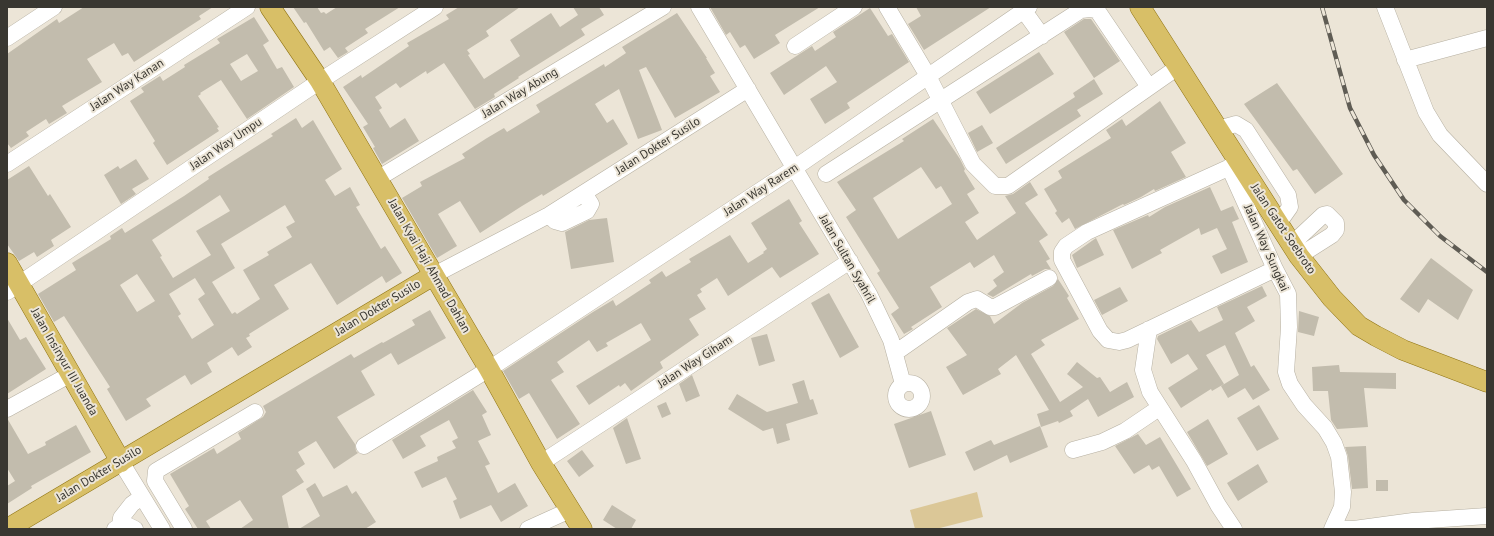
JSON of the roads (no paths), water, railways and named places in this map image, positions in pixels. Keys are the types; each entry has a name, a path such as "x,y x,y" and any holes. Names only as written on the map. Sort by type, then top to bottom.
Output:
{"main road":[{"name":"Jalan Kyai Haji Ahmad Dahlan","path":"270,7 320,81 489,369 541,462 582,529"},
{"name":"Jalan Gatot Soebroto","path":"1140,7 1218,129 1234,165 1278,224 1295,250 1332,298 1359,326 1403,350 1487,382"},
{"name":"Jalan Insinyur III Juanda","path":"7,263 13,288 72,374 121,462"},
{"name":"Jalan Dokter Susilo","path":"7,529 434,275"}],"street":[{"path":"7,38 54,7"},
{"name":"Jalan Way Kanan","path":"7,164 247,7"},
{"name":"Jalan Way Umpu","path":"13,288 320,81 435,7"},
{"name":"Jalan Way Abung","path":"377,179 663,7"},
{"name":"Jalan Sultan Syahril","path":"699,7 748,89 793,169 850,261 881,317 895,353 903,384"},
{"path":"795,46 854,7"},
{"path":"887,7 928,76 973,164 995,186 1008,186 1178,67"},
{"path":"1385,7 1426,112 1440,135 1487,184"},
{"path":"826,174 1081,10 1090,8 1097,10 1149,87"},
{"path":"1026,9 1042,36"},
{"name":"Jalan Way Rarem","path":"364,446 489,369 793,169 1026,9"},
{"path":"1406,60 1487,38"},
{"name":"Jalan Dokter Susilo","path":"434,275 549,215 748,89"},
{"path":"1218,129 1236,124 1246,130 1288,195 1290,207 1278,224"},
{"path":"1234,165 1087,232 1066,246 1062,252 1064,265 1100,331 1108,340 1120,342 1274,269"},
{"name":"Jalan Way Sungkai","path":"1234,165 1274,269 1288,294 1289,327 1286,372 1290,384 1304,405 1325,428 1334,443 1339,458 1343,492 1342,507 1333,528"},
{"name":"Jalan Way Giham","path":"541,462 850,261"},
{"path":"895,353 968,302 977,299 990,307 995,307 1049,278"},
{"path":"1149,329 1144,370 1150,392 1194,461 1218,505 1234,529"},
{"path":"7,409 72,374"},
{"path":"1073,450 1102,442 1120,433 1159,408"},
{"path":"184,529 158,487 154,477 156,470 255,412"},
{"path":"121,462 162,529"},
{"path":"134,483 149,476 154,477"},
{"path":"123,528 121,518 132,504 142,497"},
{"path":"528,529 570,510"},
{"path":"1333,528 1354,528 1413,520 1487,516"}],"railway":[{"path":"1322,7 1350,108 1374,155 1404,200 1440,236 1487,272"}]}
